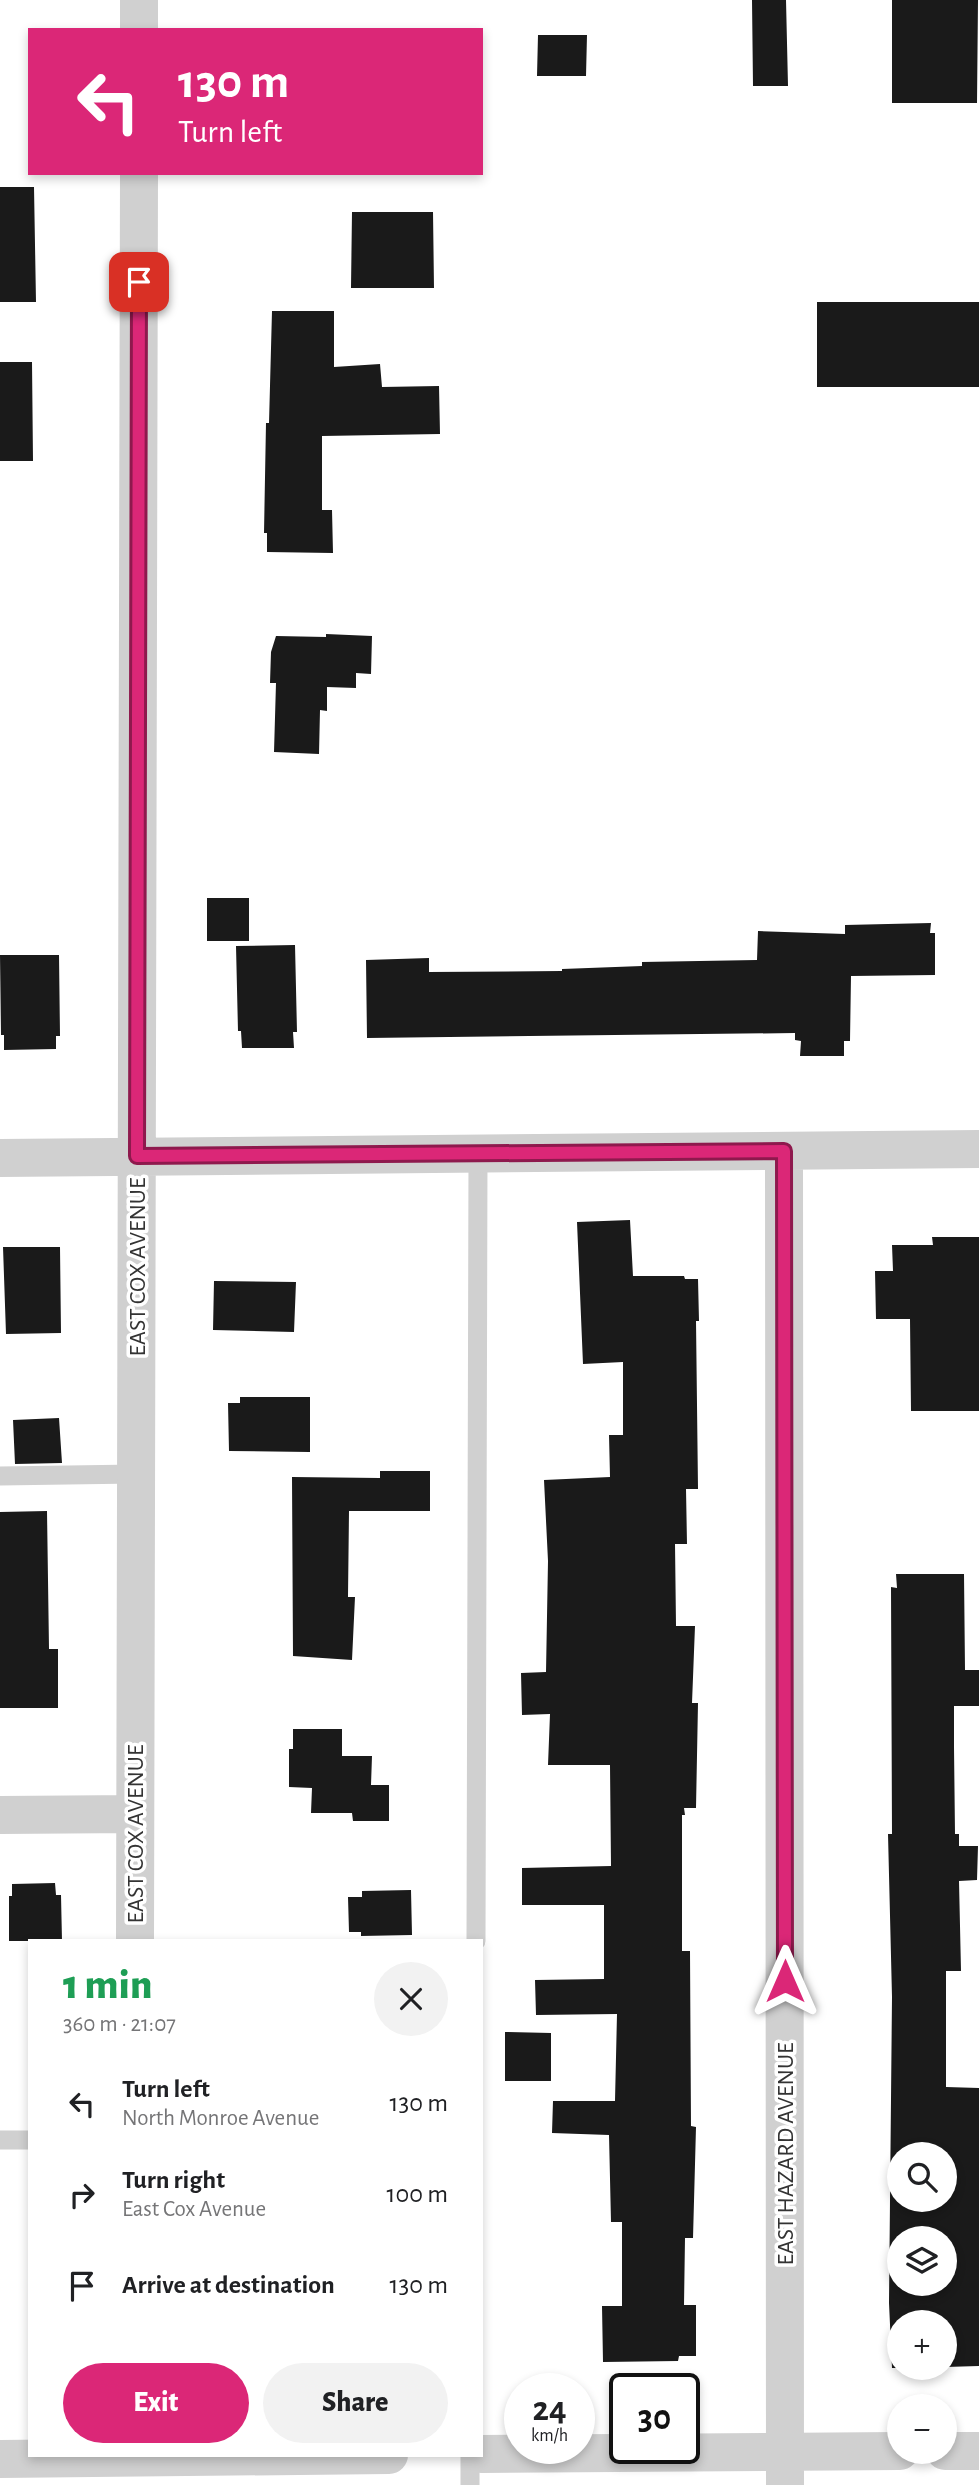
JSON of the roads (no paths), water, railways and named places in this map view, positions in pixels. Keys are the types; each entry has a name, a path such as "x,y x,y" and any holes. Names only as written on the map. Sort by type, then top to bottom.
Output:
{"street":[{"path":"139,0 139,28"},
{"name":"EAST COX AVENUE","path":"135,1939 139,175"},
{"path":"0,1158 979,1149"},
{"name":"EAST HAZARD AVENUE","path":"784,1151 785,2468"},
{"path":"0,1815 135,1814"},
{"path":"957,2451 979,2451"},
{"path":"483,2454 785,2468 887,2453"},
{"path":"0,2459 137,2467 346,2457"}],"lane":[{"path":"476,1939 478,1154"},
{"path":"0,1476 136,1474"},
{"path":"0,2140 28,2140"},
{"path":"470,2457 470,2485"}]}
